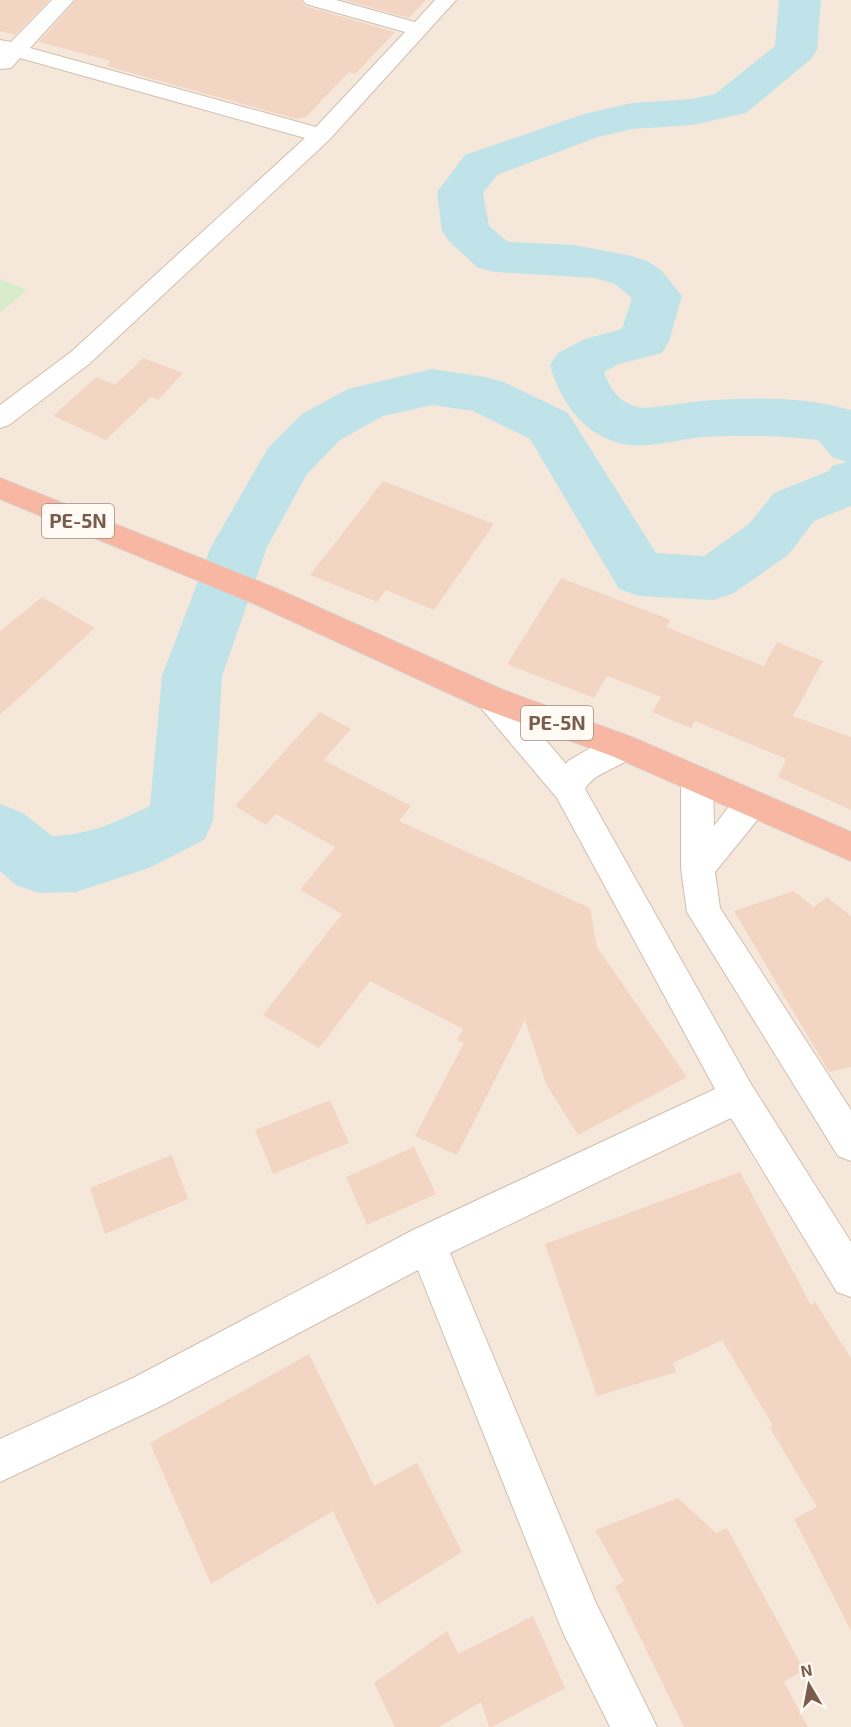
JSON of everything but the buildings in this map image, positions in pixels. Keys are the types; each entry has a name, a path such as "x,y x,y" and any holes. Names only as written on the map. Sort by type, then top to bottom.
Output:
{"highway":[{"name":"PE-5N","path":"0,488 157,554 265,596 492,699 623,747 851,847"}],"street":[{"path":"5,54 64,0"},
{"path":"313,0 418,29"},
{"path":"0,419 80,358 321,135 446,0"},
{"path":"5,54 321,135"},
{"path":"492,699 568,789 738,1096 851,1278"},
{"path":"568,789 579,770 623,747"},
{"path":"697,780 698,868 704,912 851,1143"},
{"path":"698,868 752,804"},
{"path":"0,1461 147,1392 427,1244 738,1096"},
{"path":"427,1244 580,1618 634,1727"}],"shaded area":[{"path":"0,0 851,0 851,1727 0,1727"}],"green space":[{"path":"0,279 27,290 0,313"}],"waterway":[{"path":"800,0 796,50 730,104 692,112 632,116 584,127 481,165 460,192 466,231 495,257 574,260 615,267 632,273 645,282 657,296 644,341 603,351 576,365 584,390 598,409 631,427 701,419 771,416 834,424 851,444"},
{"path":"0,832 39,865 76,864 126,848 181,821 192,676 239,547 287,462 321,427 367,402 432,387 485,395 549,426 639,574 714,578 769,539 794,507 850,484 851,480"}]}
